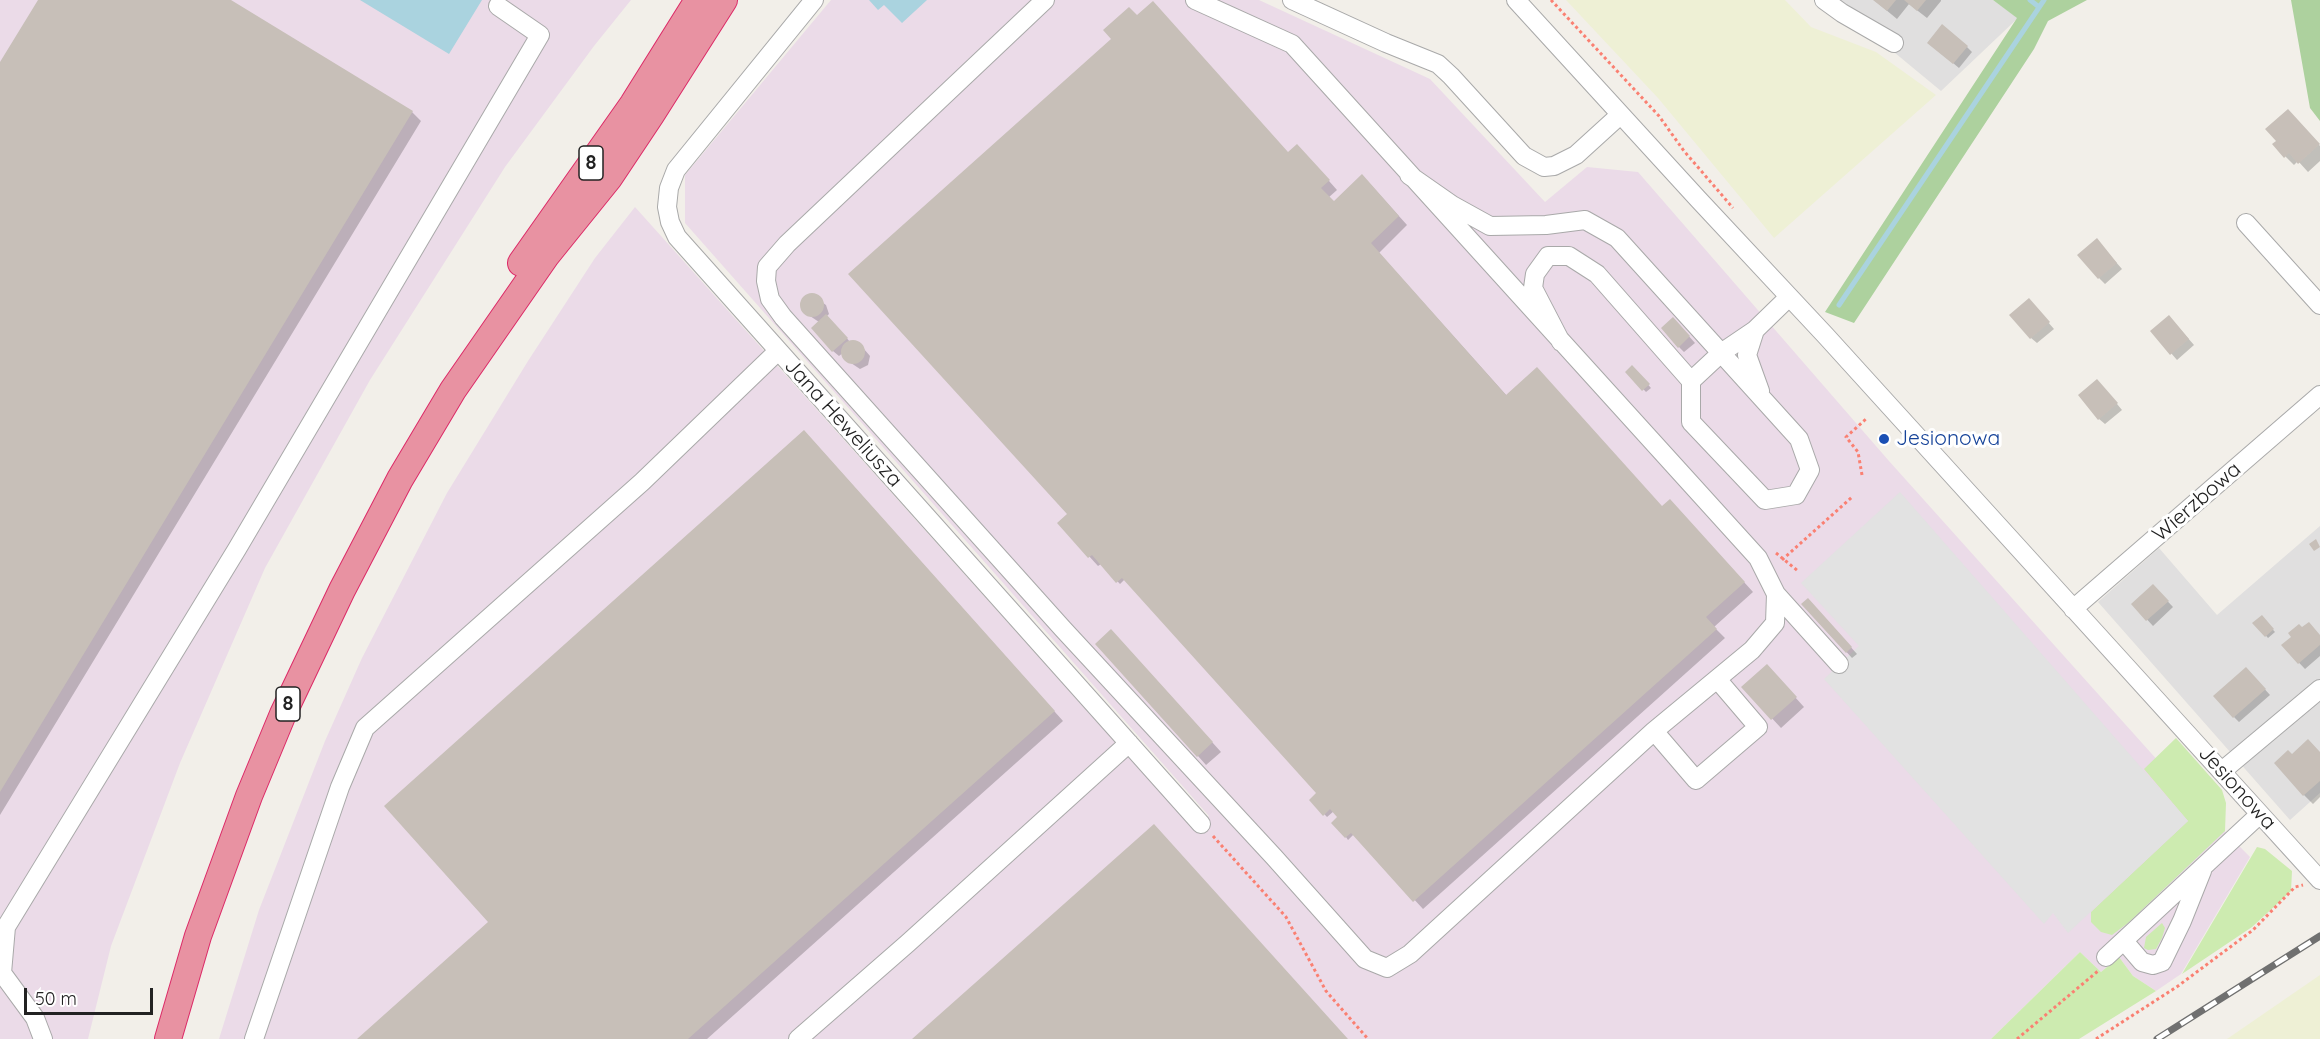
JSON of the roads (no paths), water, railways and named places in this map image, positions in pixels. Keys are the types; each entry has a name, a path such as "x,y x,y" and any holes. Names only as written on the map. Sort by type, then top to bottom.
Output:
{"highway":[{"name":"8","path":"453,390 468,354 510,278 633,104 698,0"},
{"name":"8","path":"168,1039 198,936 249,796 283,714 352,569 400,479 453,390 546,256 609,178 724,0"}],"street":[{"name":"Jana Heweliusza","path":"814,0 676,170 669,188 667,207 670,222 677,237 1201,824"},
{"path":"1045,0 823,209 767,267 766,281 770,299 783,317 1063,629 1266,848 1365,959 1387,968 1410,954 1654,731 1752,650 1775,623 1776,594"},
{"path":"1195,0 1292,44 1409,176 1758,558 1776,594 1839,664"},
{"path":"1293,0 1386,44 1438,64 1524,156 1544,167 1554,166 1576,155 1620,115"},
{"name":"Jesionowa","path":"1516,0 2319,879"},
{"path":"1824,0 1894,43"},
{"path":"43,1039 35,1018 1,972 6,927 237,549 540,35 498,6"},
{"path":"1409,176 1452,205 1490,226 1546,225 1585,220 1617,238 1799,439 1810,470 1796,495 1765,500 1691,422 1691,381 1597,274 1569,256 1548,256 1535,274 1533,288 1561,342"},
{"path":"2246,223 2320,305"},
{"path":"1691,381 1721,353 1755,330 1789,297"},
{"path":"1755,330 1747,355 1762,398"},
{"path":"254,1039 340,787 365,728 642,482 778,351"},
{"name":"Wierzbowa","path":"2073,609 2320,395"},
{"path":"1654,731 1696,780 1758,727 1717,679"},
{"path":"2222,771 2320,689"},
{"path":"798,1039 1129,743"},
{"path":"2106,957 2260,814"},
{"path":"2124,941 2142,962 2153,965 2162,962 2185,914 2203,868"}],"water":[{"path":"360,0 482,0 449,54"},
{"path":"869,0 927,0 902,23 884,5 878,10"}],"waterway":[{"path":"2030,0 2039,7"},
{"path":"1839,305 2044,0"}],"railway":[{"path":"2157,1039 2320,936"}],"place":[{"name":"Jesionowa","path":"1884,439"}]}
